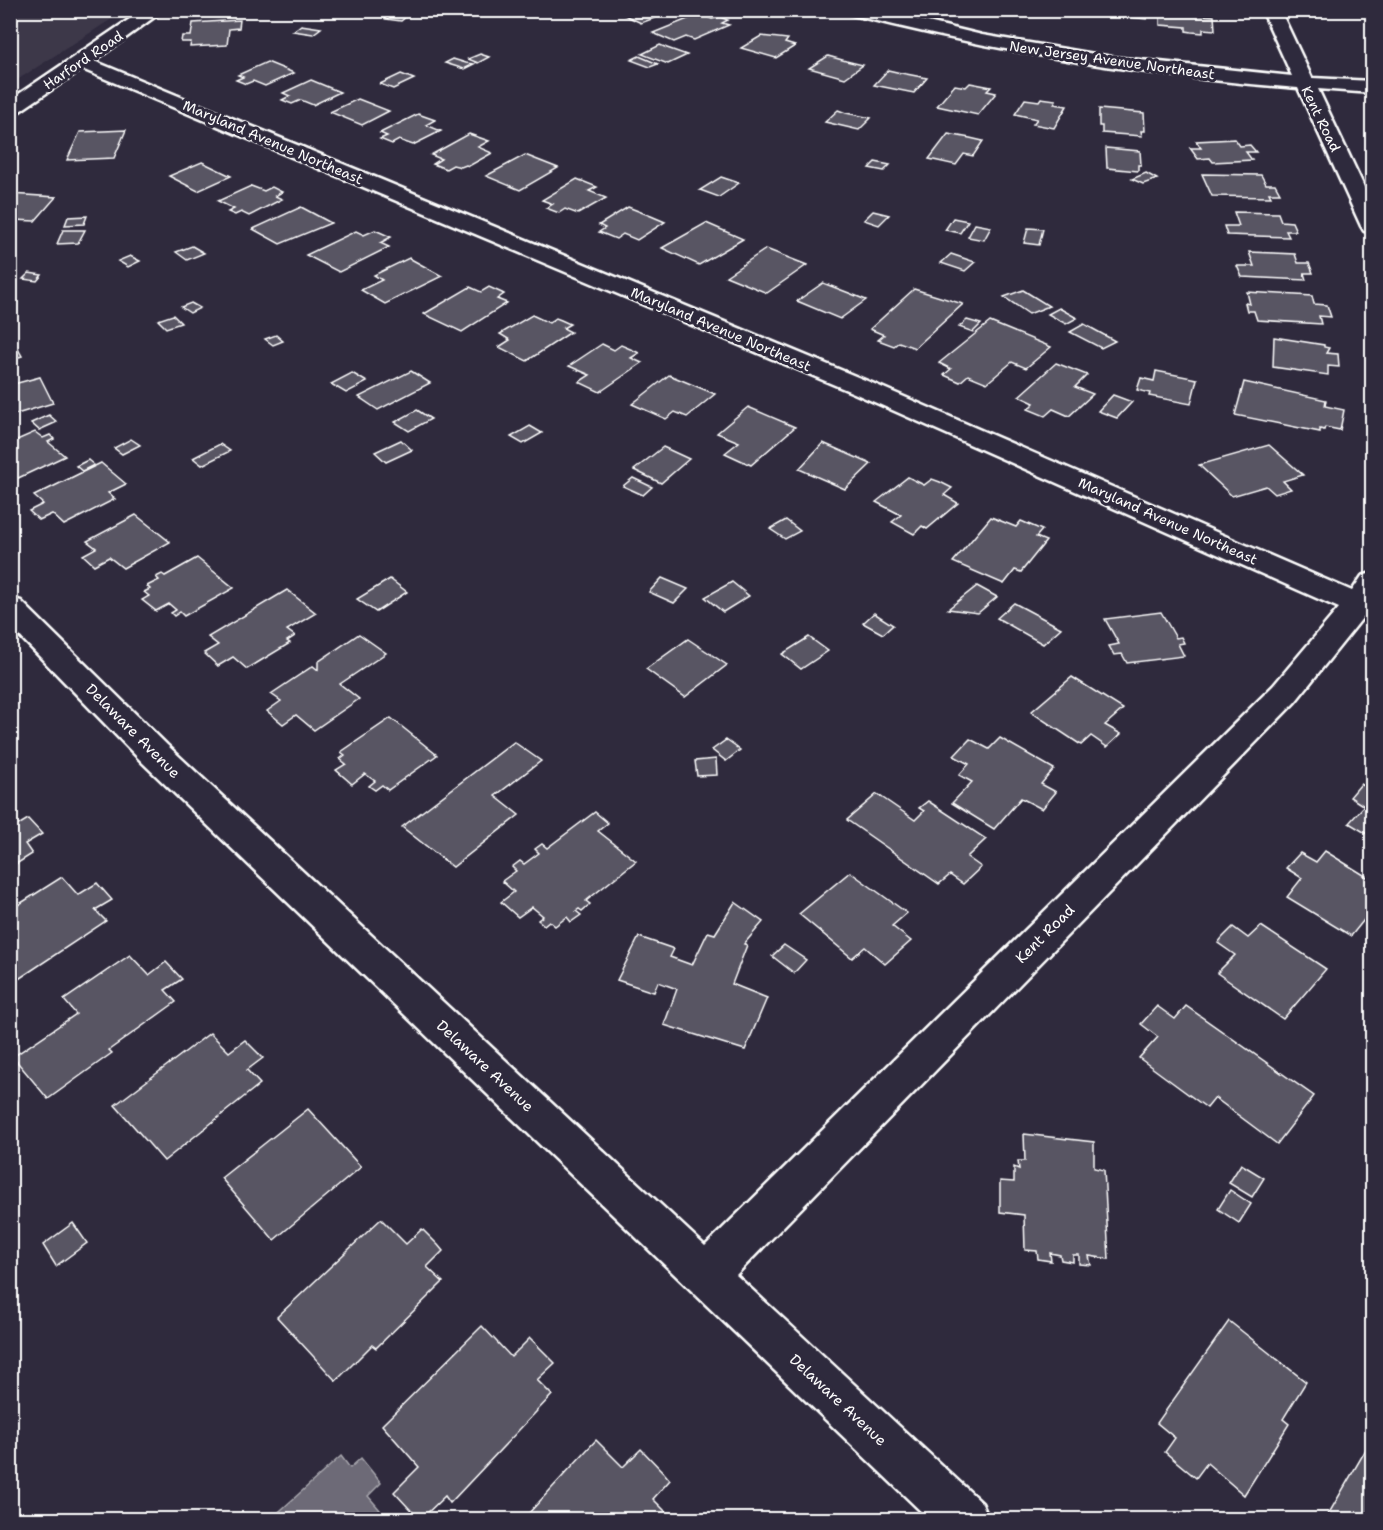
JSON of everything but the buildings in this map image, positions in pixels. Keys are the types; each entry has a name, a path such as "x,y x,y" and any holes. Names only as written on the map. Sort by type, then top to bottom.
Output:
{"street":[{"name":"Harford Road","path":"10,109 156,10"},
{"name":"New Jersey Avenue Northeast","path":"855,10 930,30 1037,52 1304,84 1372,87"},
{"name":"Kent Road","path":"1271,10 1372,226"},
{"name":"Maryland Avenue Northeast","path":"81,62 863,388 1366,594"},
{"name":"Kent Road","path":"706,1275 1284,694 1366,594"},
{"name":"Delaware Avenue","path":"10,608 155,754 965,1520"}],"shaded area":[{"path":"11,10 124,10 124,11 11,84"},
{"path":"341,1456 350,1468 361,1458 381,1483 368,1496 380,1510 370,1519 271,1519"}]}
